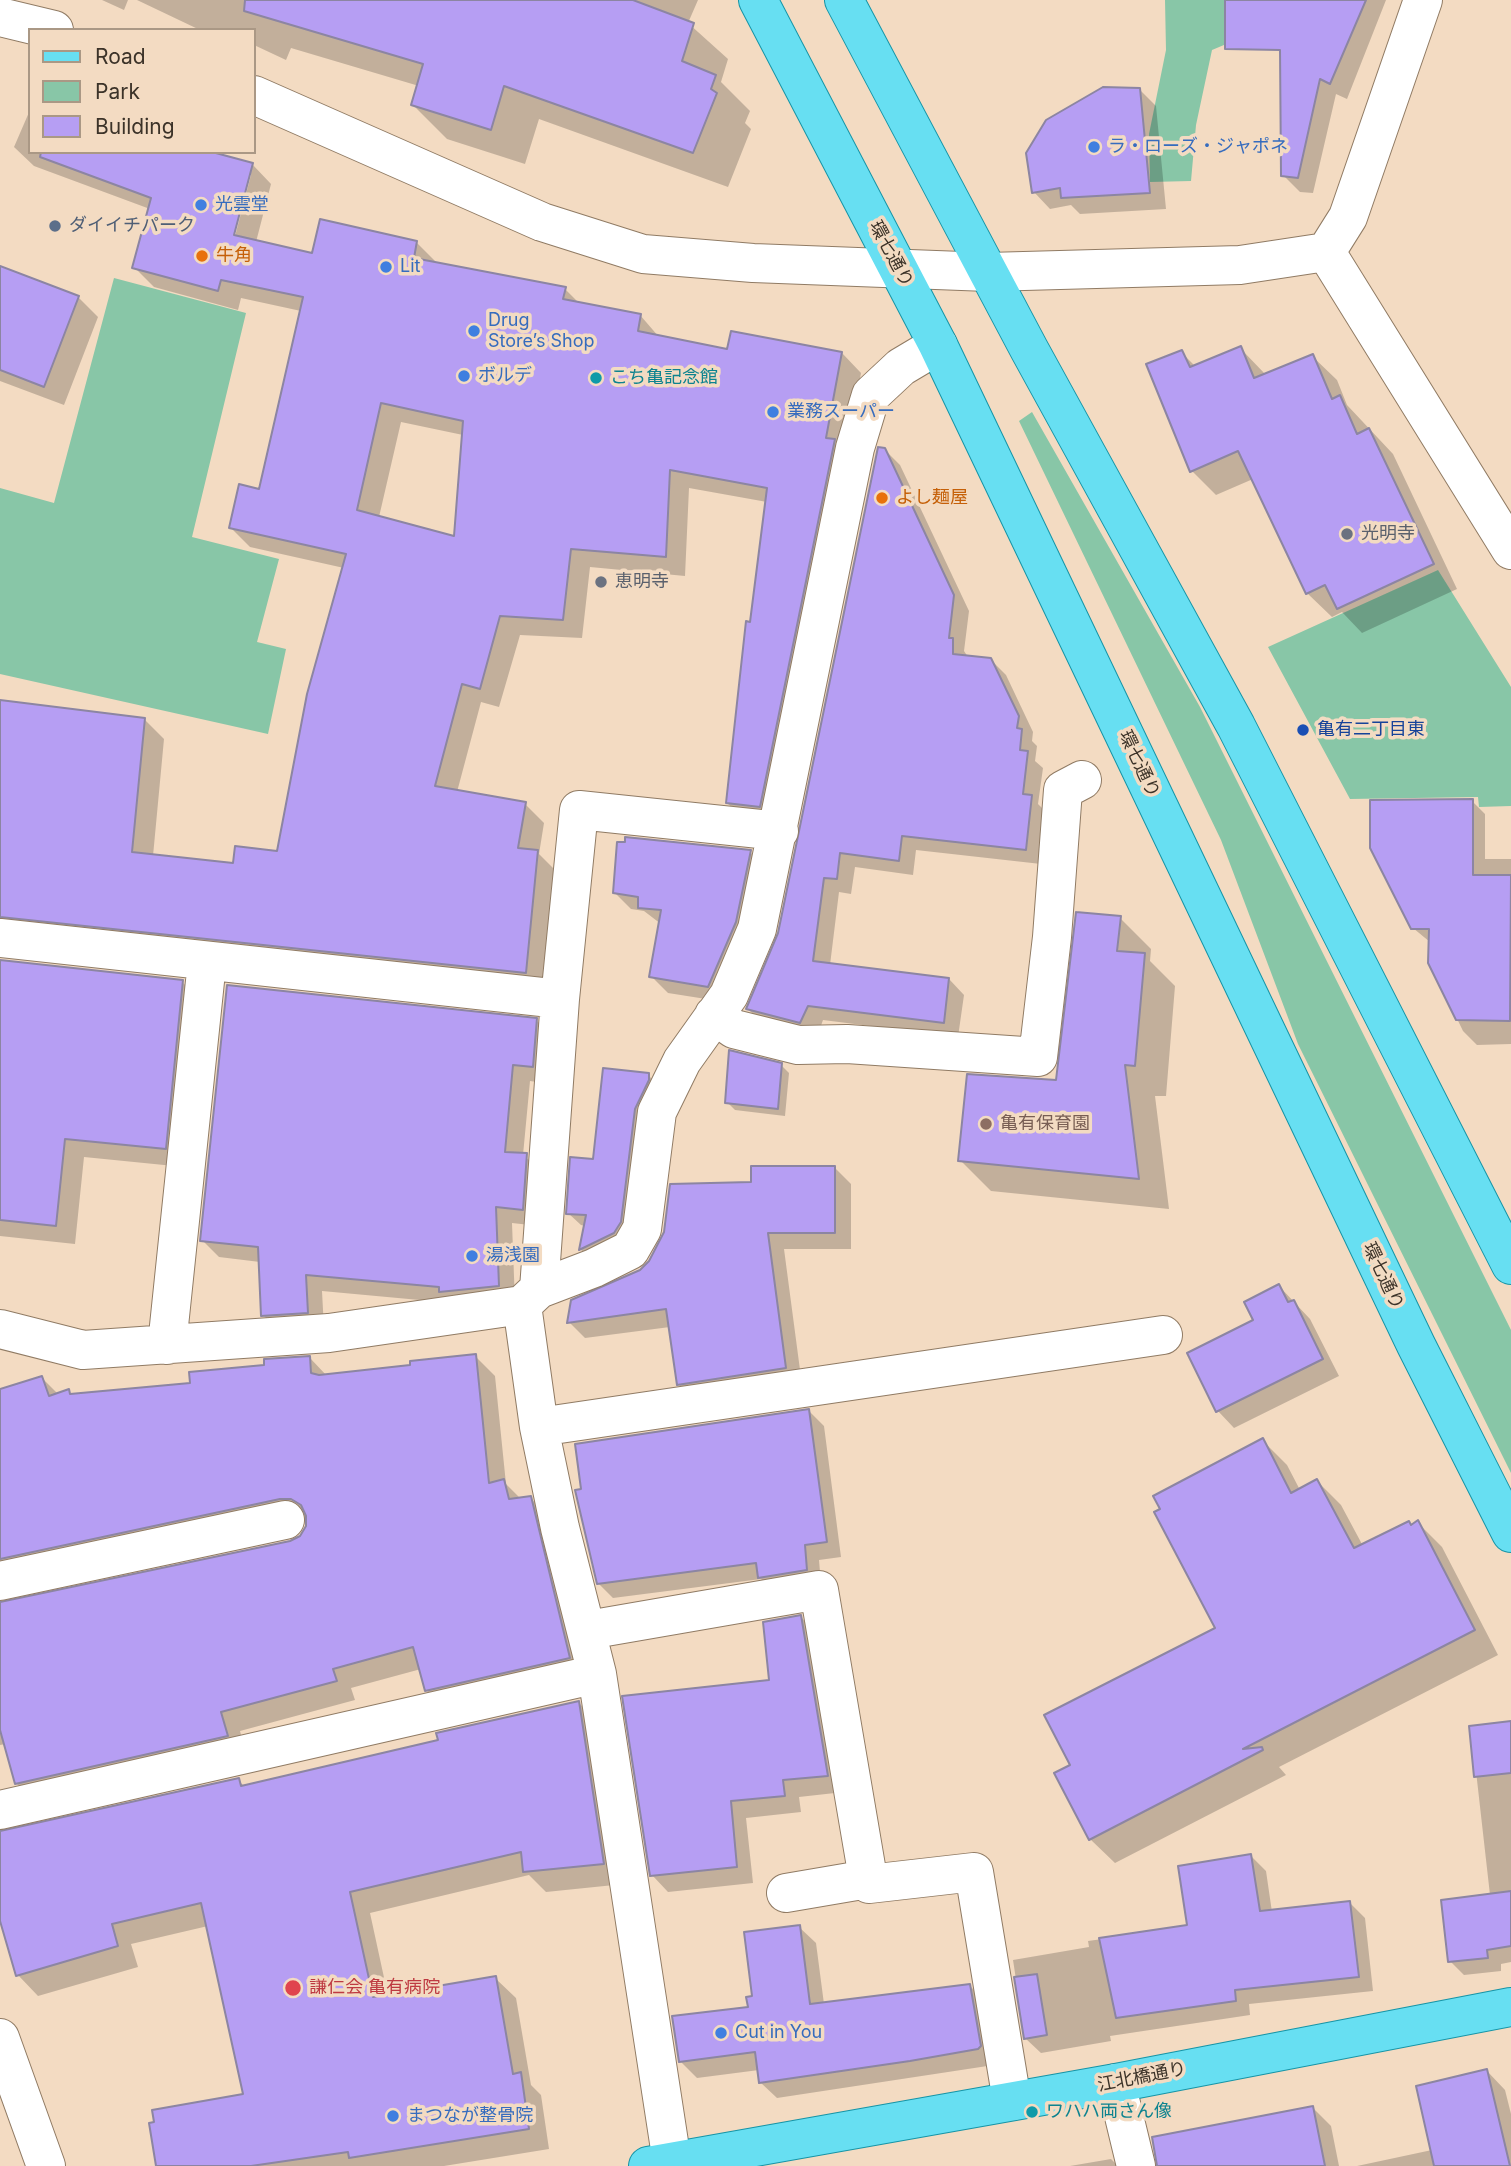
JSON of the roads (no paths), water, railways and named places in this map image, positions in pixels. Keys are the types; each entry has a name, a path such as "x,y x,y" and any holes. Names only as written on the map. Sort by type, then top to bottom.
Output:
{"main road":[{"name":"環七通り","path":"758,0 938,345 1416,1345 1511,1533"},
{"path":"844,0 988,272 1236,726 1511,1265"},
{"name":"江北橋通り","path":"660,2164 1511,2007"}],"street":[{"path":"256,96 530,217 612,247 642,254 753,263 988,272 1240,265 1326,252 1348,217 1423,0"},
{"path":"0,17 46,28"},
{"path":"1326,252 1511,550"},
{"path":"0,1329 83,1350 329,1333 531,1297 630,1250 642,1229 657,1112 682,1060 729,995 757,929 855,448 871,395 901,367 938,345"},
{"path":"714,1015 734,1029 798,1045 847,1044 1038,1057 1052,937 1063,790 1082,780"},
{"path":"660,2164 597,1674 560,1528 539,1427 531,1297 579,810 779,831"},
{"path":"0,938 561,999"},
{"path":"167,1345 207,962"},
{"path":"539,1427 1163,1335"},
{"path":"0,1581 285,1520"},
{"path":"588,1630 819,1590 869,1884 974,1872 1012,2101"},
{"path":"0,1810 597,1674"},
{"path":"786,1893 868,1880"},
{"path":"0,2038 46,2166"},
{"path":"1116,2082 1136,2166"}],"place":[{"name":"ラ・ローズ・ジャポネ","path":"1094,147"},
{"name":"光雲堂","path":"201,205"},
{"name":"ダイイチパーク","path":"55,226"},
{"name":"牛角","path":"202,256"},
{"name":"Lit","path":"386,267"},
{"name":"Drug Store’s Shop","path":"474,331"},
{"name":"ボルデ","path":"464,376"},
{"name":"こち亀記念館","path":"596,378"},
{"name":"業務スーパー","path":"773,412"},
{"name":"よし麺屋","path":"882,498"},
{"name":"光明寺","path":"1347,534"},
{"name":"恵明寺","path":"601,582"},
{"name":"亀有二丁目東","path":"1303,730"},
{"name":"亀有保育園","path":"986,1124"},
{"name":"湯浅園","path":"472,1256"},
{"name":"謙仁会 亀有病院","path":"293,1988"},
{"name":"Cut in You","path":"721,2033"},
{"name":"ワハハ両さん像","path":"1032,2112"},
{"name":"まつなが整骨院","path":"393,2116"}]}
